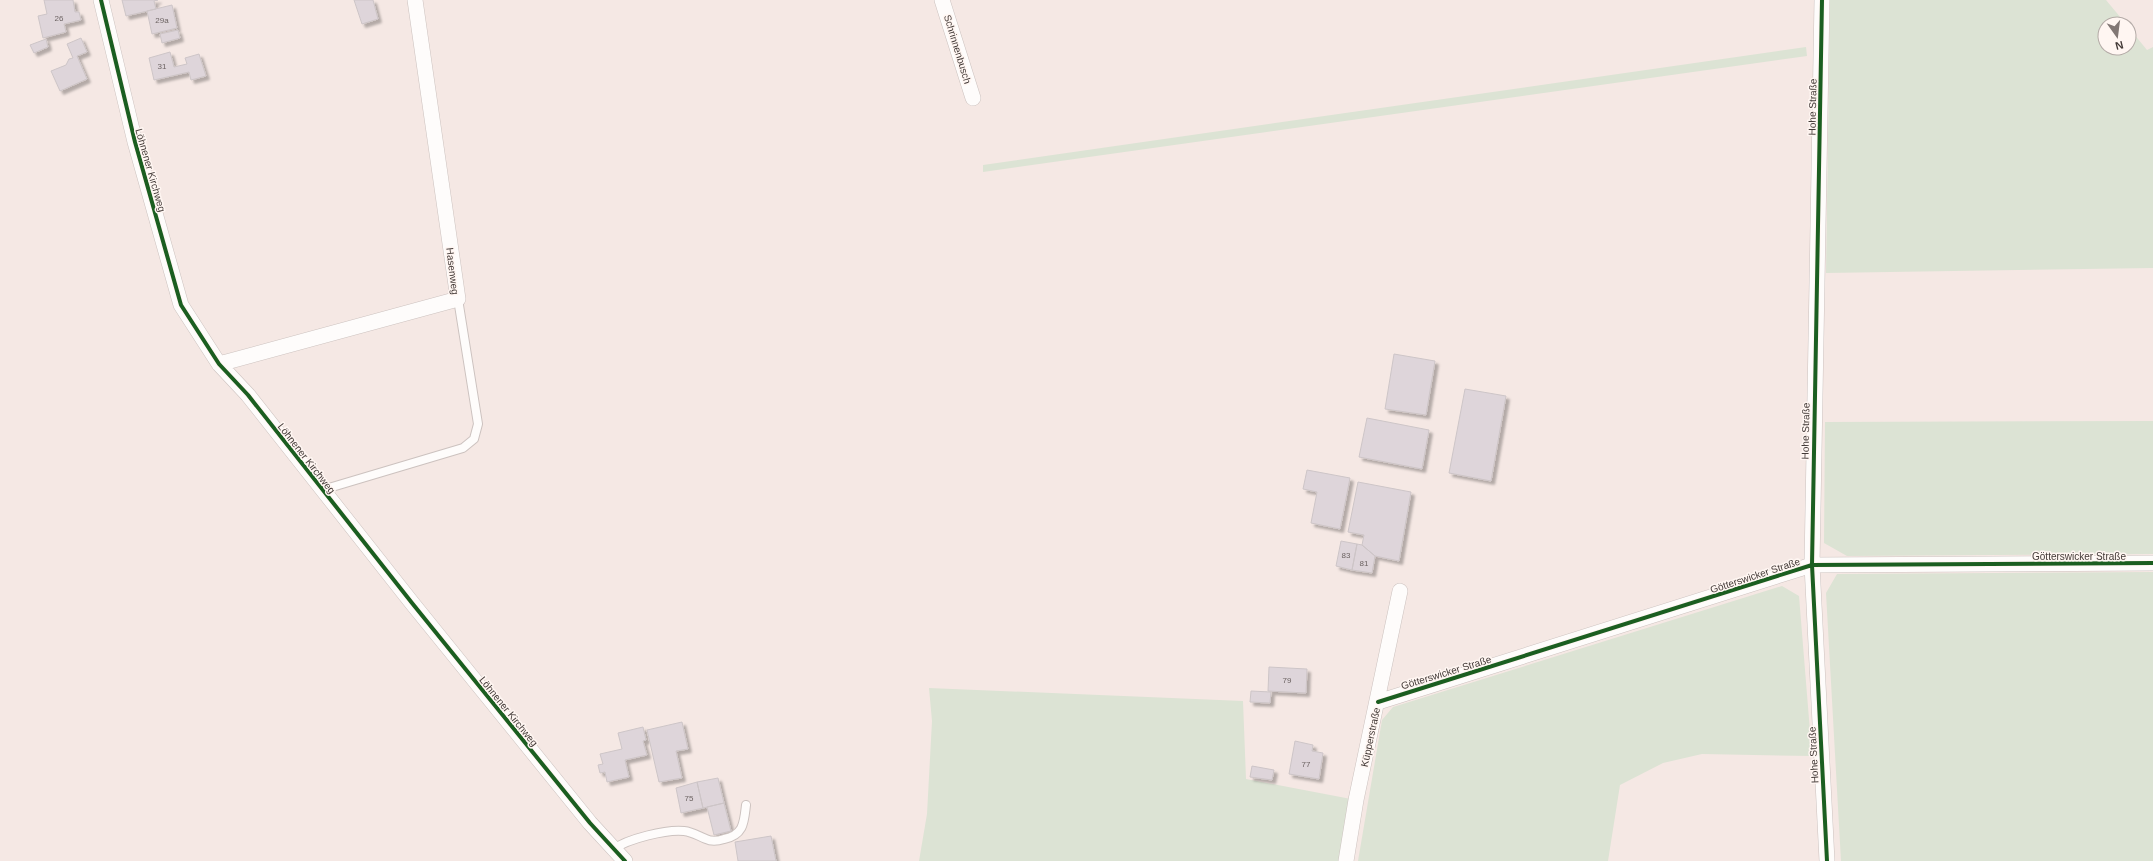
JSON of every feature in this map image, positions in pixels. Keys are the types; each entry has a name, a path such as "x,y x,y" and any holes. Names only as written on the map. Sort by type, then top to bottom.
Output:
{"street":[{"name":"Löhnener Kirchweg","path":"101,0 135,142 181,304 220,364 248,395 322,490 580,811 625,861"},
{"name":"Hasenweg","path":"220,364 458,299 414,0"},
{"name":"Schrinnenbusch","path":"942,0 973,98"},
{"name":"Hohe Straße","path":"1822,0 1812,566 1827,861"},
{"name":"Götterswicker Straße","path":"1378,702 1812,566 2153,563"},
{"name":"Küpperstraße","path":"1346,861 1356,800 1378,702 1400,591"}],"lane":[{"path":"322,490 463,448 474,439 478,424 458,299"},
{"path":"614,849 623,843 675,830 698,834 707,840 715,841 730,838 740,833 743,827 746,805"}],"green space":[{"path":"1830,0 2106,0 2119,16 2097,16 2097,56 2137,56 2137,38 2147,50 2153,47 2153,268 1826,273"},
{"path":"1806,47 1807,56 983,172 983,165"},
{"path":"2153,421 2153,554 1847,556 1824,543 1825,422"},
{"path":"2153,572 2153,861 1841,861 1826,593 1837,574"},
{"path":"1782,586 1799,596 1812,756 1702,754 1663,763 1620,785 1608,861 1358,861 1382,720 1393,707"},
{"path":"929,688 1243,701 1246,779 1351,799 1341,861 919,861 927,814 932,721"}],"building":[{"path":"44,0 73,0 75,12 79,12 81,20 64,24 66,32 43,38 38,16 47,14"},
{"path":"122,0 158,0 154,1 156,9 126,16"},
{"path":"354,0 373,0 378,19 362,24"},
{"path":"172,5 177,28 152,34 147,11"},
{"path":"178,30 180,38 162,43 160,34"},
{"path":"81,38 87,52 77,56 87,79 60,91 51,71 66,65 69,59 73,58 67,44"},
{"path":"46,39 48,47 34,53 30,45"},
{"path":"170,52 174,67 187,64 185,58 199,54 206,76 191,80 189,72 154,80 149,58"},
{"path":"1394,354 1435,361 1426,415 1385,409"},
{"path":"1465,389 1506,396 1491,481 1449,473"},
{"path":"1367,418 1429,430 1422,469 1359,457"},
{"path":"1307,470 1350,478 1340,529 1311,523 1317,492 1303,489"},
{"path":"1358,482 1411,492 1399,561 1375,556 1362,545 1364,535 1348,532"},
{"path":"1341,541 1357,544 1352,570 1336,566"},
{"path":"1357,544 1362,545 1375,556 1372,573 1352,570"},
{"path":"1269,667 1307,669 1306,693 1268,691"},
{"path":"1251,691 1271,692 1270,703 1250,702"},
{"path":"682,722 688,749 676,751 682,778 659,782 647,730"},
{"path":"643,727 646,740 643,741 647,755 625,760 629,777 607,782 605,772 600,773 598,765 603,764 600,754 622,749 618,733"},
{"path":"1295,741 1313,745 1312,751 1323,753 1319,779 1289,774"},
{"path":"1252,766 1274,770 1272,780 1250,777"},
{"path":"718,778 724,803 703,808 697,782"},
{"path":"697,782 703,808 681,813 676,788"},
{"path":"724,803 731,831 714,835 707,807"},
{"path":"771,836 776,861 738,861 735,842"}],"cycle path":[{"path":"101,0 135,142 181,305 219,364 248,395 412,603 590,823 625,861"},
{"path":"1822,0 1812,565 1827,861"},
{"path":"1378,702 1812,565 2153,563"}]}
